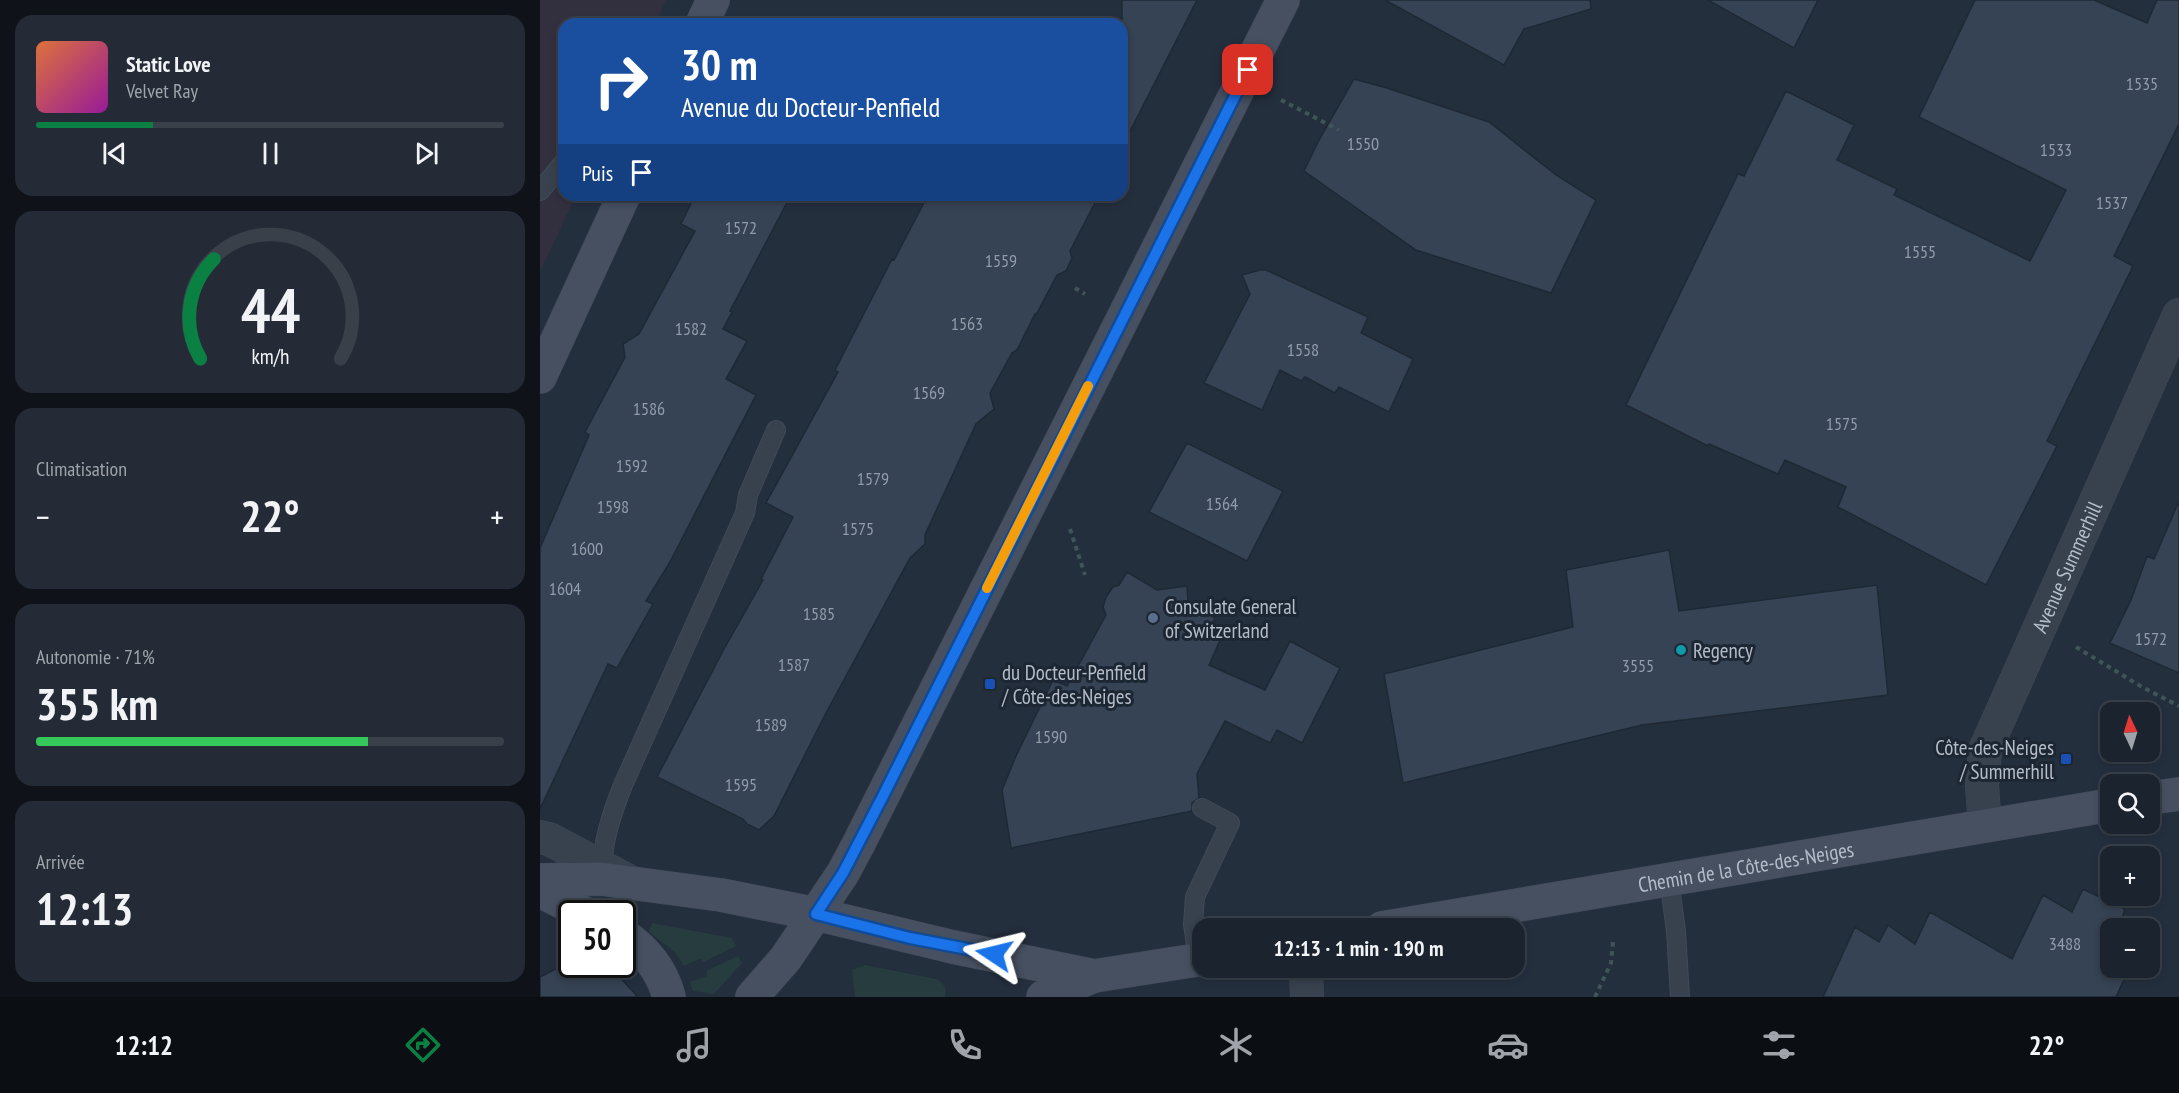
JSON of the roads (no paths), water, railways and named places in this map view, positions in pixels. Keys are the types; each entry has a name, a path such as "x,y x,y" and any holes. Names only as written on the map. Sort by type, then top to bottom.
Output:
{"main road":[{"path":"705,18 713,0"},
{"path":"752,997 786,957 843,873 1283,0"},
{"path":"540,377 621,201"},
{"path":"2160,797 2179,794"},
{"name":"Chemin de la Côte-des-Neiges","path":"1441,918 2100,807"},
{"path":"540,880 611,876 721,895 1094,976"},
{"path":"540,891 558,900"},
{"path":"636,946 652,960 665,983 669,997"},
{"path":"1043,997 1094,976 1192,960"}],"street":[{"name":"Avenue Summerhill","path":"1985,825 1982,786 1985,750 2179,315"},
{"path":"540,837 549,839 611,876"},
{"path":"1306,978 1307,997"}],"lane":[{"path":"540,192 558,170"},
{"path":"611,876 610,819 744,513 748,495 776,430"},
{"path":"1194,918 1196,897 1230,823 1202,808"},
{"path":"1669,879 1676,931 1680,997"}],"place":[{"name":"Consulate General of Switzerland","path":"1153,618"},
{"name":"Regency","path":"1681,650"},
{"name":"du Docteur-Penfield / Côte-des-Neiges","path":"990,684"},
{"name":"Côte-des-Neiges / Summerhill","path":"2066,759"}]}
